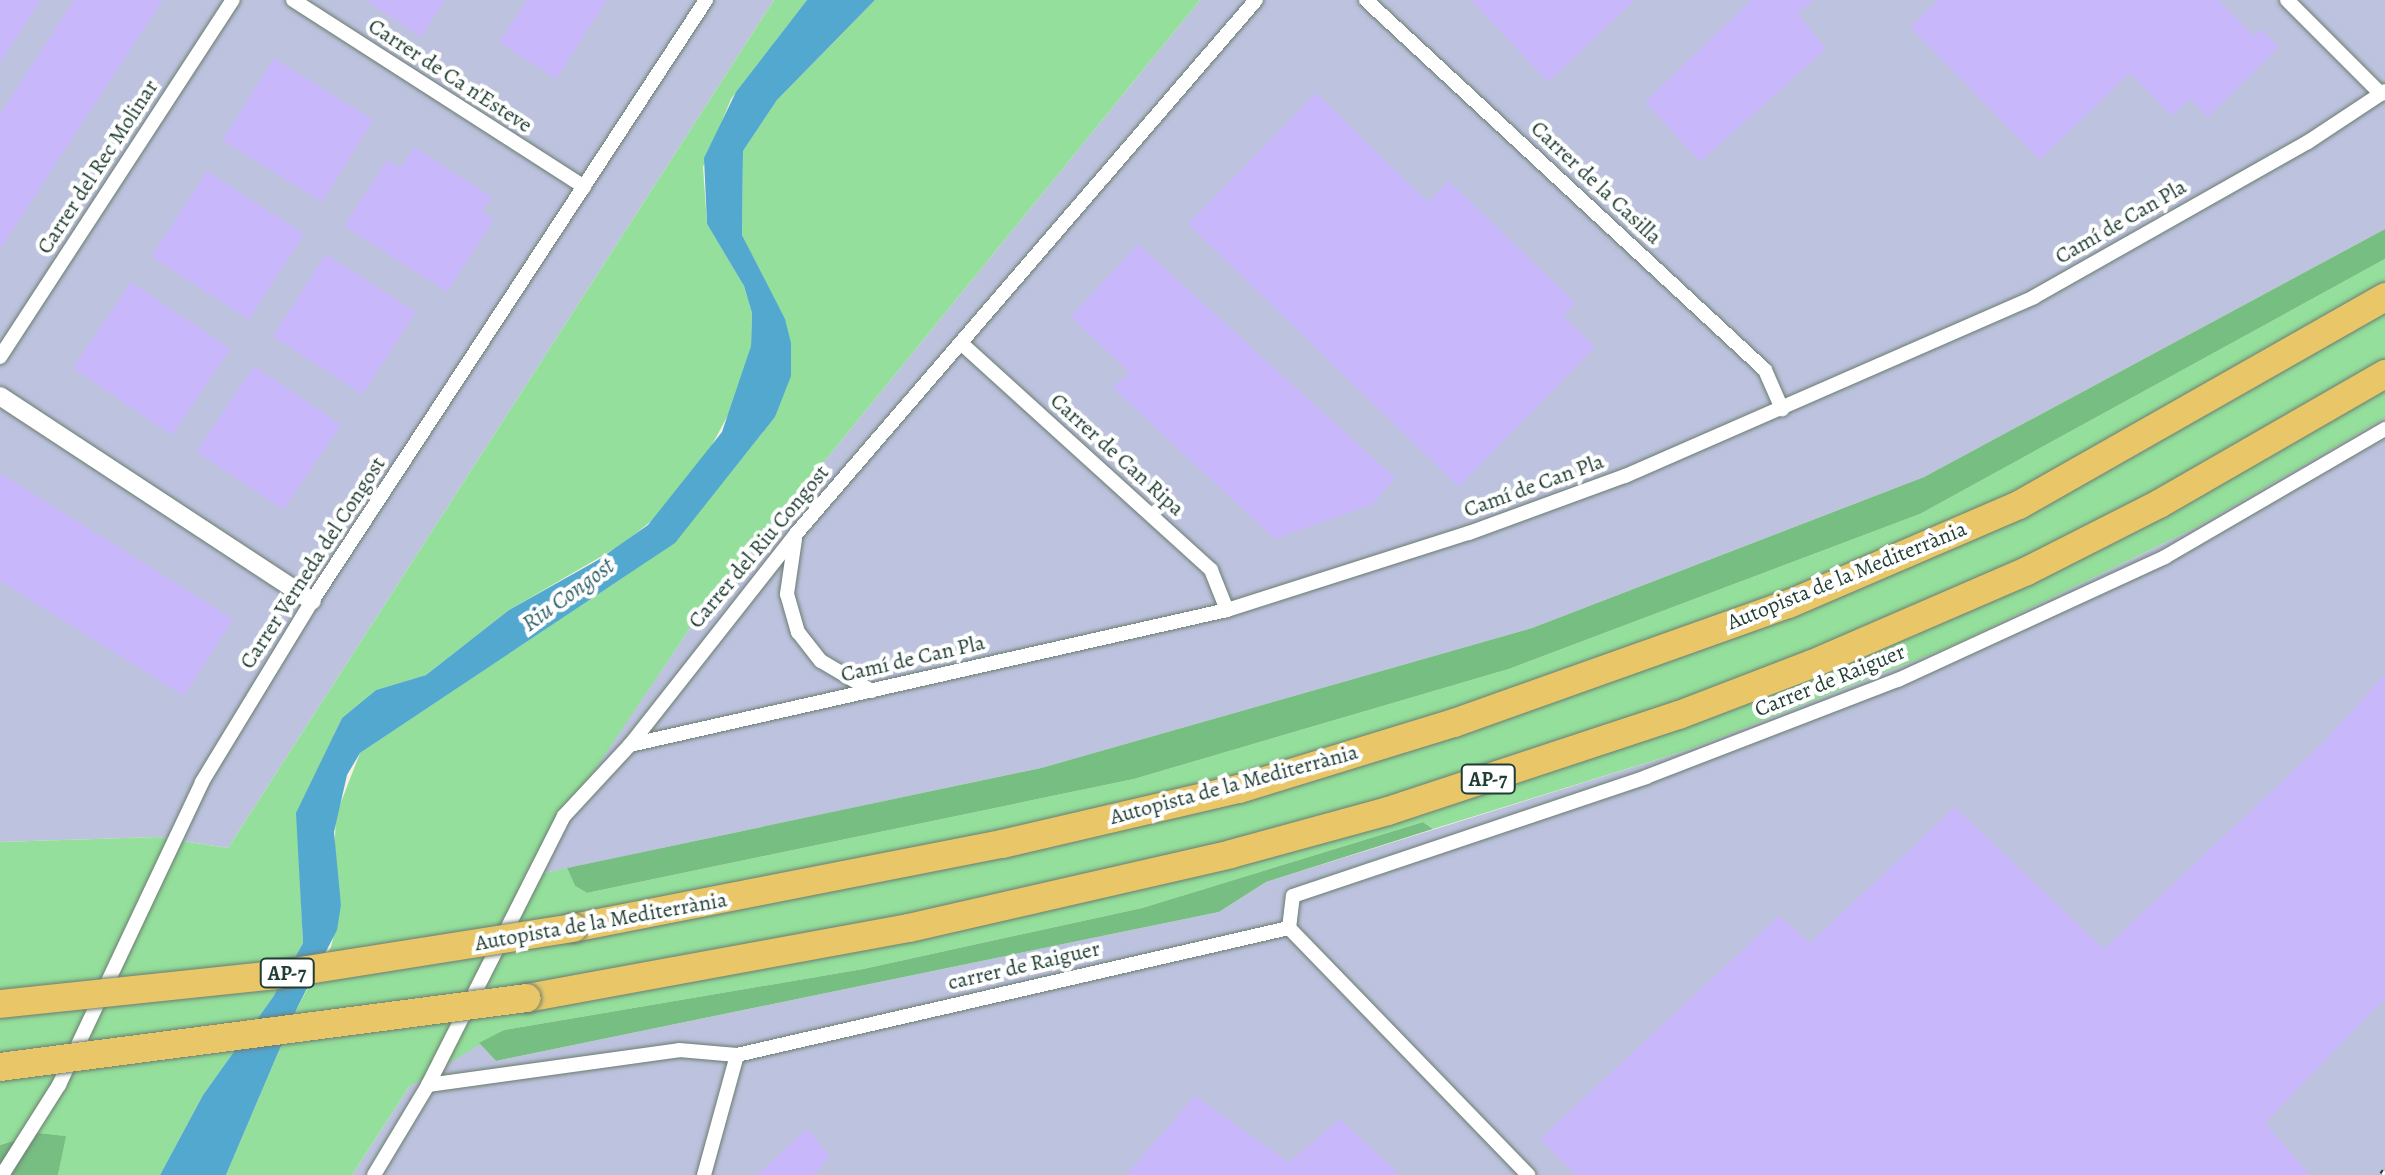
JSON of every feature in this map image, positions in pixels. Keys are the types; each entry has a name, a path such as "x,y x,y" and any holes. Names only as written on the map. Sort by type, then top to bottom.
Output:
{"highway":[{"name":"Autopista de la Mediterrània","path":"0,1004 276,975 573,928 792,889 1239,789 1454,723 1789,604 2019,505 2385,297"},
{"name":"AP-7","path":"0,1067 527,998 909,928 1132,879 1388,811 1665,719 1812,664 2027,571 2159,504 2385,374"}],"street":[{"name":"Carrer del Rec Molinar","path":"0,357 233,0"},
{"name":"Carrer de Ca n'Esteve","path":"293,0 584,187"},
{"name":"Carrer Verneda del Congost","path":"2,1175 59,1085 202,782 312,601 706,0"},
{"name":"Carrer del Riu Congost","path":"374,1175 428,1085 564,816 630,745 795,535 1256,0"},
{"name":"Carrer de la Casilla","path":"1366,0 1765,370 1782,409"},
{"path":"2287,0 2383,92"},
{"name":"Camí de Can Pla","path":"630,745 1227,610 1469,533 1782,409 2034,297 2308,142 2383,92"},
{"name":"Carrer de Can Ripa","path":"962,344 1211,570 1227,610"},
{"path":"0,396 312,601"},
{"name":"Carrer de Raiguer","path":"1289,928 1293,896 1646,777 1898,680 2165,557 2385,429"},
{"path":"795,535 787,594 798,632 821,661 872,691"},
{"path":"1289,928 1528,1175"},
{"name":"carrer de Raiguer","path":"428,1085 679,1050 737,1055 1289,928"},
{"path":"704,1175 737,1055"}],"shaded area":[{"path":"0,0 774,0 228,848 157,837 0,842"},
{"path":"1200,0 2385,0 2385,229 1924,477 1532,628 1041,768 521,878 696,619"},
{"path":"2385,418 2385,1175 352,1175 409,1087 479,1043 496,1061 1219,912 1266,882 1691,749 1955,645 2197,527"}],"green space":[{"path":"774,0 807,0 731,99 703,167 707,224 744,286 752,313 751,346 733,406 707,454 654,519 621,545 509,610 426,675 376,690 342,718 297,813 303,943 273,997 203,1095 160,1175 58,1175 65,1136 39,1133 0,1145 0,842 157,837 228,848"},
{"path":"875,0 1200,0 696,619 522,878 567,868 575,886 587,893 1134,779 1509,669 1920,514 2385,259 2385,418 2197,527 1955,645 1691,749 1433,829 1423,822 1142,908 863,969 504,1030 409,1087 352,1175 226,1175 298,1006 331,947 341,905 334,858 336,815 360,753 649,560 691,522 775,417 791,368 777,306 742,235 743,151 777,100"},
{"path":"2385,229 2385,259 1920,514 1509,669 1134,779 587,893 575,886 567,868 1041,768 1532,628 1924,477"},
{"path":"1423,822 1433,829 1266,882 1219,912 496,1061 479,1043 504,1030 863,969 1142,908"},
{"path":"39,1133 66,1136 58,1175 0,1175 0,1145"}],"water":[{"name":"Riu Congost","path":"807,0 875,0 777,100 743,151 742,235 785,319 791,343 791,376 775,417 675,543 360,753 347,775 334,832 341,905 337,930 298,1006 226,1175 160,1175 203,1095 273,997 303,943 296,813 342,718 376,690 426,675 509,610 598,560 648,525 722,432 751,346 752,313 744,286 707,224 704,158 736,92"}],"building":[{"path":"0,0 41,0 0,63"},
{"path":"74,0 163,0 0,249 0,114"},
{"path":"366,0 445,0 421,37"},
{"path":"527,0 607,0 556,79 499,42"},
{"path":"1471,0 1635,0 1548,82"},
{"path":"1751,0 1814,0 1798,14 1826,49 1700,162 1645,102"},
{"path":"1938,0 2218,0 2254,36 2261,29 2279,47 2208,117 2190,99 2172,116 2130,73 2040,160 1910,27"},
{"path":"274,58 373,120 322,202 223,140"},
{"path":"1316,93 1428,202 1449,181 1575,303 1563,316 1595,347 1459,487 1188,224"},
{"path":"414,147 492,197 482,211 494,219 447,292 344,226 387,160 400,168"},
{"path":"207,171 304,234 249,320 151,257"},
{"path":"1138,244 1395,478 1373,504 1275,539 1112,387 1130,373 1071,317"},
{"path":"326,254 416,312 362,394 273,336"},
{"path":"131,282 230,349 172,435 73,368"},
{"path":"254,366 341,425 283,510 196,451"},
{"path":"0,473 233,619 184,696 0,581"},
{"path":"2385,674 2385,999 2265,1123 2310,1175 1576,1175 1540,1139 1779,916 1810,943 1955,807 2104,949 2324,742"},
{"path":"1195,1096 1289,1162 1340,1119 1400,1175 1126,1175"},
{"path":"807,1129 830,1156 814,1175 757,1175"}]}
